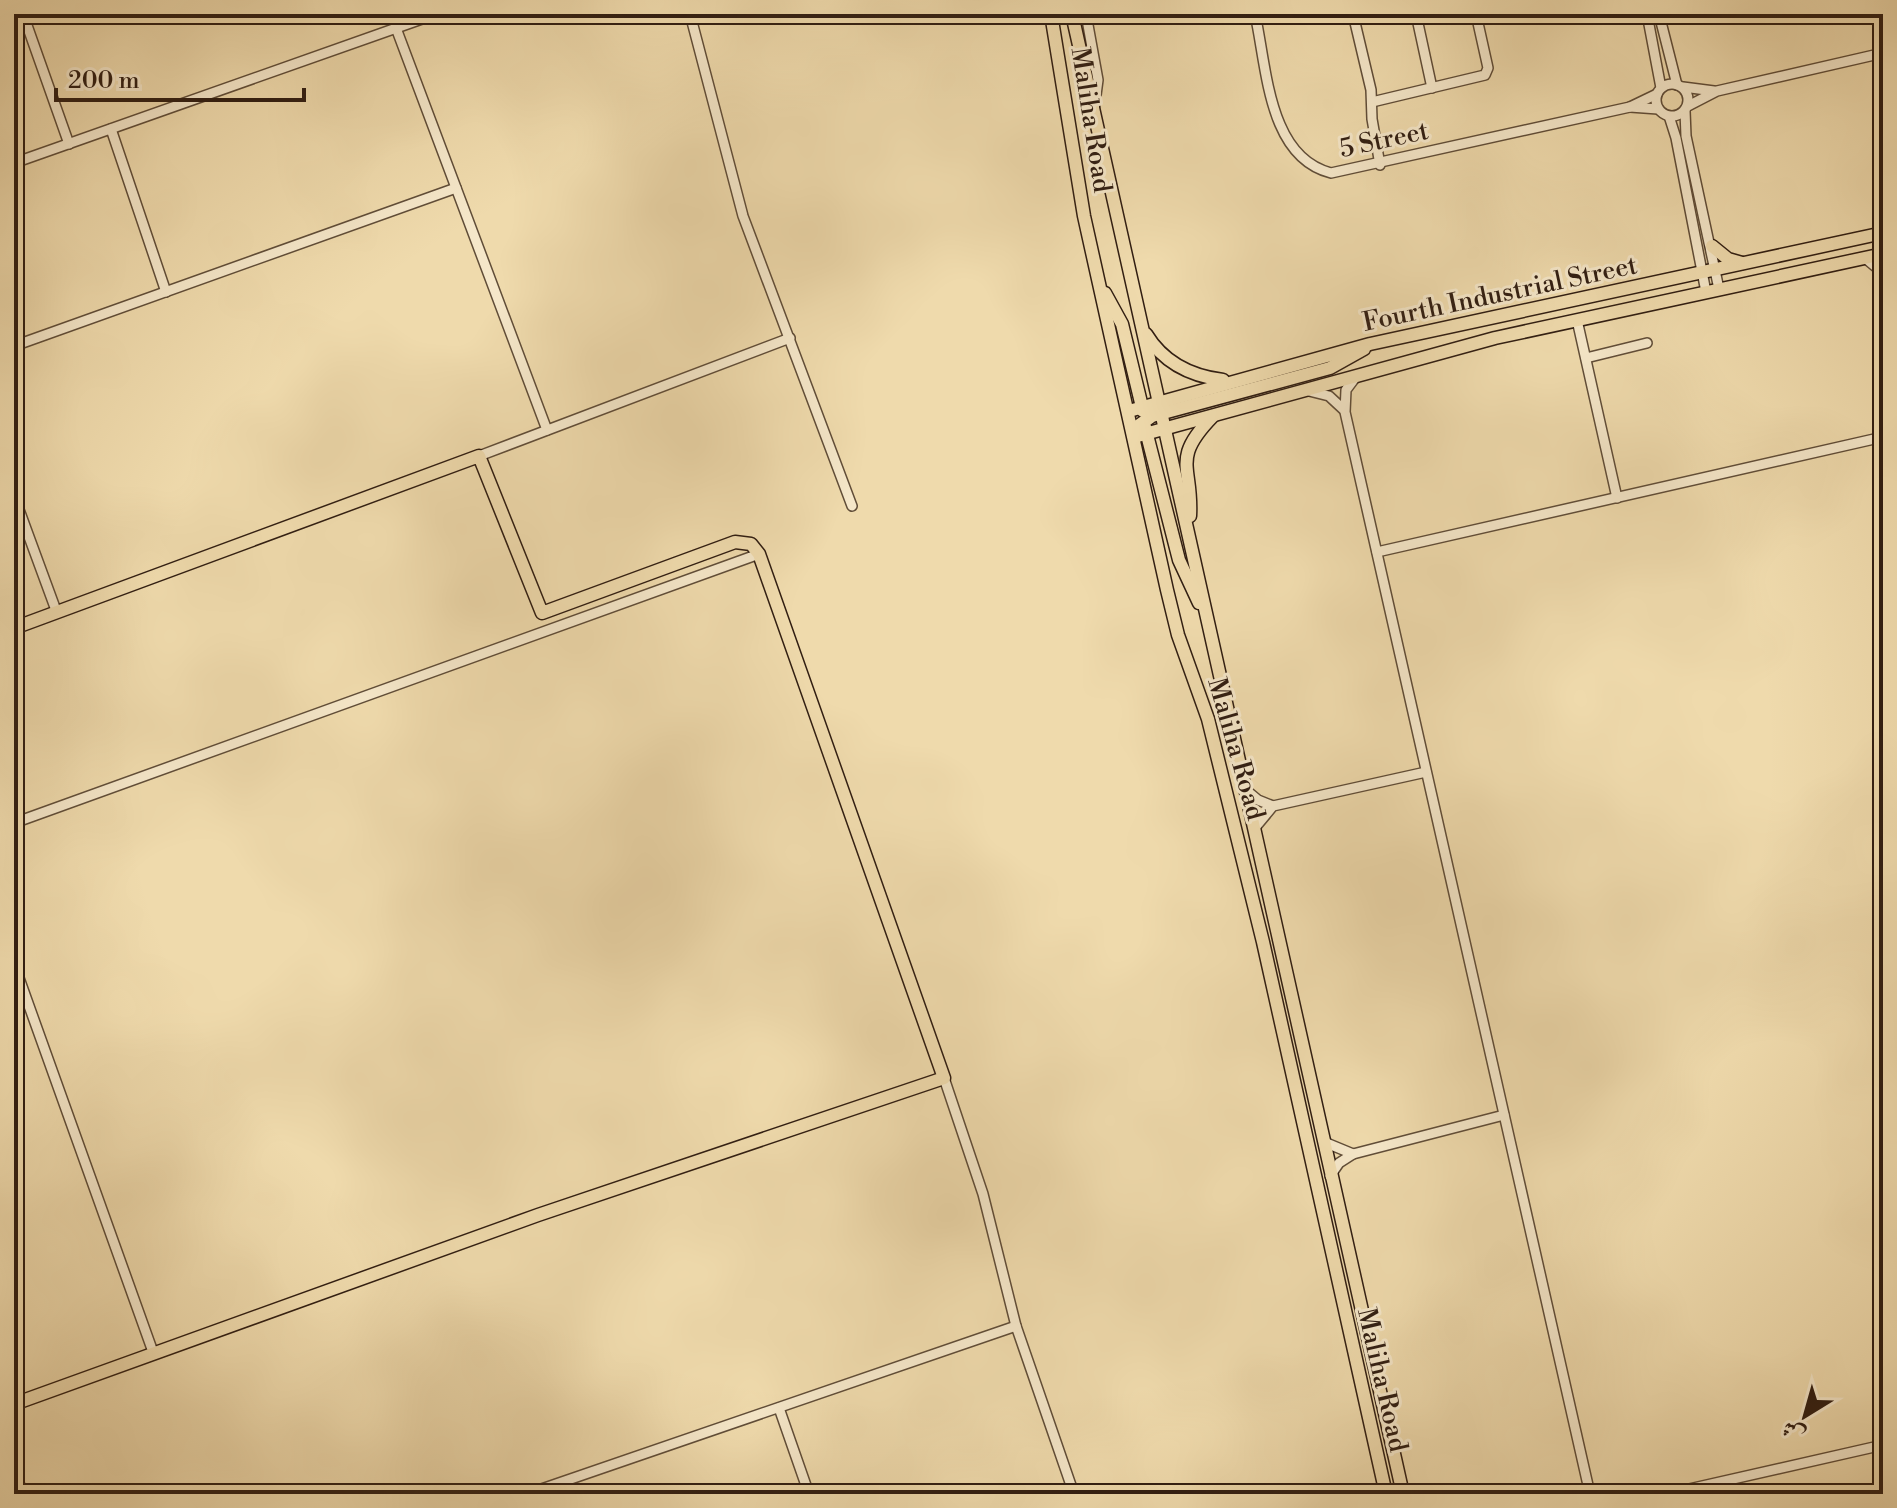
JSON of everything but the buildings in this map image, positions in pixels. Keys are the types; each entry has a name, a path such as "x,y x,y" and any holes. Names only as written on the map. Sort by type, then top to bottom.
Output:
{"main road":[{"name":"Maliha Road","path":"1051,14 1079,186 1102,289 1143,418 1164,428 1321,1140 1403,1494"},
{"name":"Maliha Road","path":"1072,14 1143,329 1143,418 1171,609 1211,729 1263,942 1386,1494"},
{"name":"Fourth Industrial Street","path":"1143,418 1230,381 1370,344 1883,233"},
{"path":"1712,246 1728,259 1749,263"},
{"name":"Fourth Industrial Street","path":"1164,428 1577,320 1883,254"},
{"path":"1143,329 1161,354 1183,369 1230,381"},
{"path":"1205,614 1182,572 1143,418 1330,368 1370,344"},
{"path":"1187,526 1190,511 1184,470 1187,453 1197,433 1215,414"},
{"path":"14,628 479,456 542,613 737,542 751,544 759,554 944,1078 538,1215 14,1404"},
{"path":"1372,1432 1378,1439 1391,1441"}],"street":[{"path":"23,14 69,144"},
{"path":"14,163 436,14"},
{"path":"690,14 743,216 852,506"},
{"path":"1086,14 1098,80 1094,110"},
{"name":"5 Street","path":"1255,14 1280,127 1295,154 1311,167 1331,173 1380,165 1630,107 1659,91"},
{"path":"1353,14 1372,102 1380,165"},
{"path":"1416,14 1432,88"},
{"path":"1372,102 1487,72 1476,14"},
{"path":"1647,14 1659,91 1658,109 1669,116 1676,138 1713,291"},
{"path":"1659,14 1680,86 1687,93 1686,136 1712,246 1710,272"},
{"path":"396,28 547,430"},
{"path":"1669,116 1717,91 1883,53"},
{"path":"1659,91 1680,86 1717,91"},
{"name":"5 Street","path":"1630,107 1658,109"},
{"path":"111,129 166,292"},
{"path":"14,346 456,188"},
{"path":"1865,258 1883,273"},
{"path":"1577,320 1617,498"},
{"path":"479,456 790,338"},
{"path":"1586,358 1647,343"},
{"path":"1355,378 1346,390 1345,412 1590,1494"},
{"path":"1307,391 1329,396 1345,412"},
{"path":"1377,552 1883,437"},
{"path":"14,496 57,613"},
{"path":"14,823 759,554"},
{"path":"1245,789 1258,800 1273,806 1426,772"},
{"path":"1254,829 1273,806"},
{"path":"14,964 153,1352"},
{"path":"944,1078 983,1194 1016,1326 1074,1494"},
{"path":"1330,1178 1339,1163 1353,1154 1504,1115"},
{"path":"1321,1140 1336,1150 1353,1154"},
{"path":"527,1494 1016,1326"},
{"path":"779,1408 809,1494"},
{"path":"1667,1494 1883,1445"},
{"path":"14,1469 23,1494"}]}
